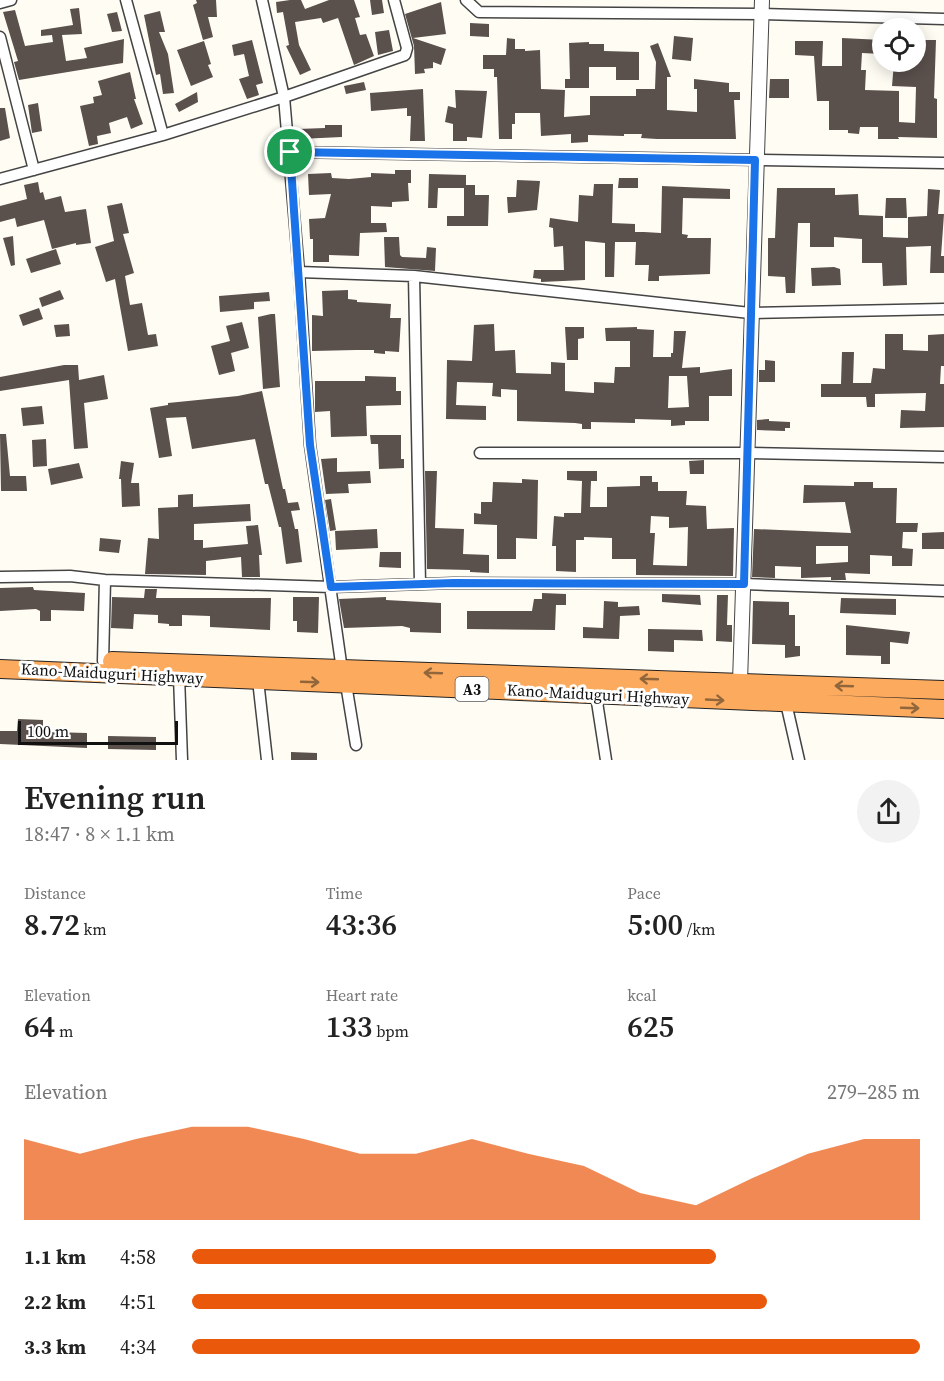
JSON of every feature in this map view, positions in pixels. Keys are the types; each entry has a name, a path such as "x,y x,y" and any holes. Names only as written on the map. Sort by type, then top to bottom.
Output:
{"highway":[{"name":"Kano-Maiduguri Highway","path":"0,657 103,661 344,677 595,686 786,703 944,709"},
{"name":"Kano-Maiduguri Highway","path":"0,669 258,680 344,677"},
{"name":"Kano-Maiduguri Highway","path":"595,686 740,682 944,690"}],"street":[{"path":"0,3 11,0"},
{"path":"126,0 163,135"},
{"path":"262,0 285,97 310,445 356,746"},
{"path":"0,179 163,135 285,97 405,55 407,48 394,0"},
{"path":"466,0 479,12 761,14 944,19"},
{"path":"740,682 750,313 762,0"},
{"path":"0,38 34,170"},
{"path":"290,152 944,163"},
{"path":"299,272 414,276 750,313 944,309"},
{"path":"414,276 420,584"},
{"path":"480,453 747,453 944,457"},
{"path":"0,577 70,576 105,580 331,587 420,584 744,584 944,591"},
{"path":"103,661 105,580"},
{"path":"179,676 182,760"},
{"path":"258,680 267,760"},
{"path":"595,686 606,760"},
{"path":"786,703 799,760"}],"building":[{"path":"196,0 216,0 217,17 208,17 213,37 203,40 193,5 197,3"},
{"path":"301,0 305,9 329,0 354,0 360,17 355,18 360,35 366,34 374,56 354,65 338,18 323,23 321,18 295,22 299,45 311,70 300,75 286,46 289,45 283,12 277,13 276,2"},
{"path":"370,0 382,0 384,13 372,15"},
{"path":"441,2 446,34 413,38 446,49 441,65 433,62 433,68 424,69 425,73 415,74 414,46 405,14"},
{"path":"79,8 82,34 62,35 66,61 87,58 84,48 124,39 123,63 19,80 14,62 18,61 3,12 15,10 25,46 53,42 52,35 41,36 41,30 73,25 70,9"},
{"path":"160,11 165,32 159,32 168,54 174,93 163,94 160,74 156,75 144,15"},
{"path":"117,12 122,31 112,32 107,14"},
{"path":"470,23 489,24 489,37 470,36"},
{"path":"389,30 393,51 378,55 375,32"},
{"path":"674,36 693,38 691,61 672,59"},
{"path":"507,38 515,39 515,49 540,50 541,89 565,90 564,117 590,115 590,96 636,96 636,89 655,89 656,62 650,46 658,43 671,77 667,77 667,110 697,112 697,89 694,89 694,79 729,83 729,92 740,92 740,100 734,100 736,139 657,139 641,138 642,134 624,134 624,136 588,135 588,142 571,143 571,134 541,136 540,113 515,113 512,139 499,139 497,77 494,77 494,69 483,69 483,55 506,55"},
{"path":"842,38 872,40 872,54 862,53 861,70 866,70 865,90 899,91 899,122 915,123 916,87 892,86 893,72 926,72 926,40 936,40 934,98 937,99 937,138 878,139 878,127 860,127 859,134 848,133 848,130 829,130 829,101 817,101 814,56 795,55 795,41 823,41 822,66 842,66"},
{"path":"252,40 263,83 256,85 259,95 247,99 239,79 249,76 244,54 234,56 232,45"},
{"path":"204,41 211,64 208,65 213,77 191,86 177,50"},
{"path":"589,42 589,44 604,44 604,51 639,52 639,80 616,80 616,67 589,67 589,88 565,88 565,79 570,79 569,43"},
{"path":"130,72 136,99 134,99 143,124 131,129 127,117 109,123 111,133 97,136 98,144 89,146 80,106 94,103 93,97 102,95 98,81"},
{"path":"770,79 789,79 789,98 769,98"},
{"path":"364,82 366,90 346,94 344,86"},
{"path":"423,89 425,141 410,141 411,116 407,116 407,108 371,111 370,93"},
{"path":"455,90 487,91 482,138 467,137 467,141 453,141 453,124 445,122 448,106 456,108"},
{"path":"197,92 198,102 179,112 175,104"},
{"path":"38,103 42,131 32,133 28,105"},
{"path":"0,108 5,108 10,138 0,141"},
{"path":"325,125 342,125 342,137 299,139 298,129 325,128"},
{"path":"395,170 411,170 411,183 408,183 409,201 392,202 392,207 371,206 371,223 386,223 387,232 360,233 359,256 329,255 329,262 313,262 313,239 310,239 309,219 325,218 331,194 309,195 308,174 331,173 332,178 349,179 371,177 371,173 395,174"},
{"path":"429,174 466,175 466,185 475,185 475,195 489,195 488,226 447,226 447,216 464,216 464,188 438,188 437,208 428,208"},
{"path":"619,178 638,178 638,188 618,188"},
{"path":"517,180 540,181 537,210 508,213 507,197 516,197"},
{"path":"38,182 40,193 43,192 45,200 61,196 65,212 86,209 91,243 76,245 76,243 52,249 44,220 17,227 15,218 0,222 0,206 27,199 24,185"},
{"path":"594,184 613,184 612,223 635,224 635,232 661,233 662,186 730,189 730,199 683,198 682,234 688,235 687,238 711,238 710,274 659,276 659,281 648,281 649,265 635,265 636,242 615,242 614,277 605,277 605,243 585,241 585,280 541,282 541,279 533,278 534,270 564,270 563,246 554,247 553,228 549,227 550,218 578,222 579,195 593,196"},
{"path":"777,188 835,188 835,195 858,194 859,215 883,216 883,237 908,238 908,217 927,216 928,189 940,190 938,214 944,214 941,256 944,256 944,273 930,273 931,246 906,247 907,285 883,286 882,263 862,263 862,239 834,237 834,247 810,247 810,223 798,223 795,293 786,293 785,277 768,276 768,238 775,238"},
{"path":"886,198 906,198 907,218 885,218"},
{"path":"122,203 129,233 123,234 134,273 125,276 130,305 142,303 148,335 156,334 158,346 128,351 115,279 106,282 95,247 114,241 107,206"},
{"path":"13,236 15,265 11,266 3,238"},
{"path":"384,237 399,237 402,257 426,258 427,247 436,248 435,271 385,267"},
{"path":"56,249 61,264 31,273 26,259"},
{"path":"811,268 840,269 841,285 812,286"},
{"path":"60,290 64,299 42,307 39,298"},
{"path":"348,290 348,299 357,300 357,302 391,304 390,318 401,318 399,352 385,351 385,354 374,353 374,350 312,351 312,315 323,316 322,291"},
{"path":"269,292 270,301 254,302 254,309 220,312 219,296"},
{"path":"39,308 43,319 23,326 19,315"},
{"path":"275,314 280,387 263,389 258,317"},
{"path":"242,322 249,348 231,353 235,371 219,375 211,346 230,341 226,326"},
{"path":"69,324 70,336 56,337 54,325"},
{"path":"494,324 495,351 515,350 516,373 551,374 551,362 565,363 565,391 594,393 594,382 614,383 615,367 630,367 630,341 606,341 605,328 637,327 637,329 654,330 653,357 671,357 674,331 686,331 682,368 700,367 700,373 732,369 732,396 709,396 709,421 685,421 685,425 671,426 671,420 635,419 635,423 591,422 591,429 582,429 582,424 575,423 517,421 517,390 501,389 501,397 492,396 493,383 457,382 456,405 486,406 486,420 446,419 447,360 472,361 474,325","holes":["669,376 687,376 689,407 668,408"]},
{"path":"565,327 584,327 584,338 578,339 578,360 567,360"},
{"path":"885,334 903,334 903,350 928,351 928,335 944,334 944,366 941,366 940,384 944,384 944,427 900,428 901,410 925,411 926,393 875,394 875,407 867,407 866,397 821,397 821,384 841,384 842,352 854,352 853,383 871,383 873,368 885,369"},
{"path":"765,360 775,361 775,382 759,382 759,370 765,370"},
{"path":"64,365 78,365 79,380 104,375 108,399 84,403 88,448 74,449 69,380 0,391 0,377"},
{"path":"365,376 396,377 396,391 401,391 401,405 366,406 367,436 331,437 330,411 315,412 315,381 365,381"},
{"path":"262,391 283,489 285,489 288,503 298,502 300,510 291,511 295,529 298,529 302,562 286,564 281,527 279,527 268,484 265,484 255,439 192,449 186,417 166,418 172,456 159,458 150,408 168,405 168,403 238,396"},
{"path":"42,406 44,424 23,426 21,408"},
{"path":"769,419 769,421 790,422 790,428 785,428 785,431 757,430 757,420"},
{"path":"0,434 6,434 10,476 26,476 27,491 1,491"},
{"path":"370,435 401,435 401,459 404,459 404,468 379,469 378,444 371,444"},
{"path":"46,439 47,466 33,467 32,440"},
{"path":"337,458 337,472 370,471 371,483 348,484 349,493 326,494 321,459"},
{"path":"704,460 704,474 690,474 689,461"},
{"path":"121,461 134,463 131,483 139,483 140,506 122,507 121,479 119,479"},
{"path":"79,463 83,478 51,485 48,469"},
{"path":"425,471 437,471 435,528 464,529 463,554 489,555 489,573 427,569"},
{"path":"567,471 597,471 597,481 591,481 590,507 607,507 607,487 640,486 640,476 652,476 652,482 658,482 658,491 687,491 686,505 706,506 707,529 734,528 733,576 636,575 636,559 612,559 612,538 584,537 584,540 576,540 576,572 556,571 556,546 552,546 554,516 564,517 564,513 581,513 582,481 567,480","holes":["651,516 669,517 669,528 688,527 687,566 653,565 655,533 650,533"]},
{"path":"522,479 538,480 537,539 516,538 516,559 497,559 497,525 474,524 474,513 481,514 481,502 492,502 493,482 522,483"},
{"path":"854,482 873,482 873,488 897,488 896,523 918,523 917,532 903,532 902,548 913,549 912,566 892,566 892,556 870,555 870,574 845,573 846,580 831,580 831,577 801,578 801,567 775,566 775,578 752,577 754,529 851,533 845,502 803,503 804,485 854,486","holes":["816,546 848,546 848,562 816,564"]},
{"path":"193,494 193,507 250,504 251,521 194,524 194,540 203,540 203,548 248,544 246,526 258,525 262,555 259,555 260,577 242,577 241,557 206,561 206,575 145,574 148,538 159,539 158,508 178,507 178,495"},
{"path":"331,499 336,530 330,531 325,500"},
{"path":"377,529 378,548 336,550 335,531"},
{"path":"944,532 944,549 922,549 922,533"},
{"path":"100,538 121,540 119,553 99,551"},
{"path":"380,552 401,552 401,568 379,567"},
{"path":"33,587 34,590 85,593 84,611 51,610 51,621 40,621 40,611 36,609 0,611 0,588"},
{"path":"145,589 157,589 156,598 271,598 270,630 210,627 210,616 182,615 182,626 169,626 169,624 158,623 158,615 134,614 133,629 111,628 112,597 144,598"},
{"path":"542,593 566,594 566,605 556,605 555,630 467,629 467,611 532,611 534,599 542,599"},
{"path":"662,594 700,595 701,605 662,602"},
{"path":"717,595 728,595 727,625 732,625 732,642 716,641"},
{"path":"293,597 319,597 318,633 297,632 297,621 293,621"},
{"path":"386,597 386,600 441,603 441,633 410,632 410,628 402,626 344,628 339,599"},
{"path":"841,598 896,599 896,615 840,613"},
{"path":"604,601 618,602 618,607 639,606 640,615 620,616 619,639 583,638 583,627 603,628"},
{"path":"753,601 789,602 789,615 795,615 795,646 800,646 800,656 785,658 785,645 752,644"},
{"path":"846,625 910,632 908,644 890,642 890,664 881,664 881,656 846,655"},
{"path":"648,629 702,630 703,641 674,640 674,652 648,651"},
{"path":"18,719 43,720 43,728 51,729 50,732 87,733 87,748 0,744 0,731 17,731"},
{"path":"108,736 156,737 156,750 108,749"},
{"path":"291,752 317,753 317,760 291,760"}],"route":[{"path":"290,152 755,160 744,584 454,583 331,587 310,445 290,152"}]}
